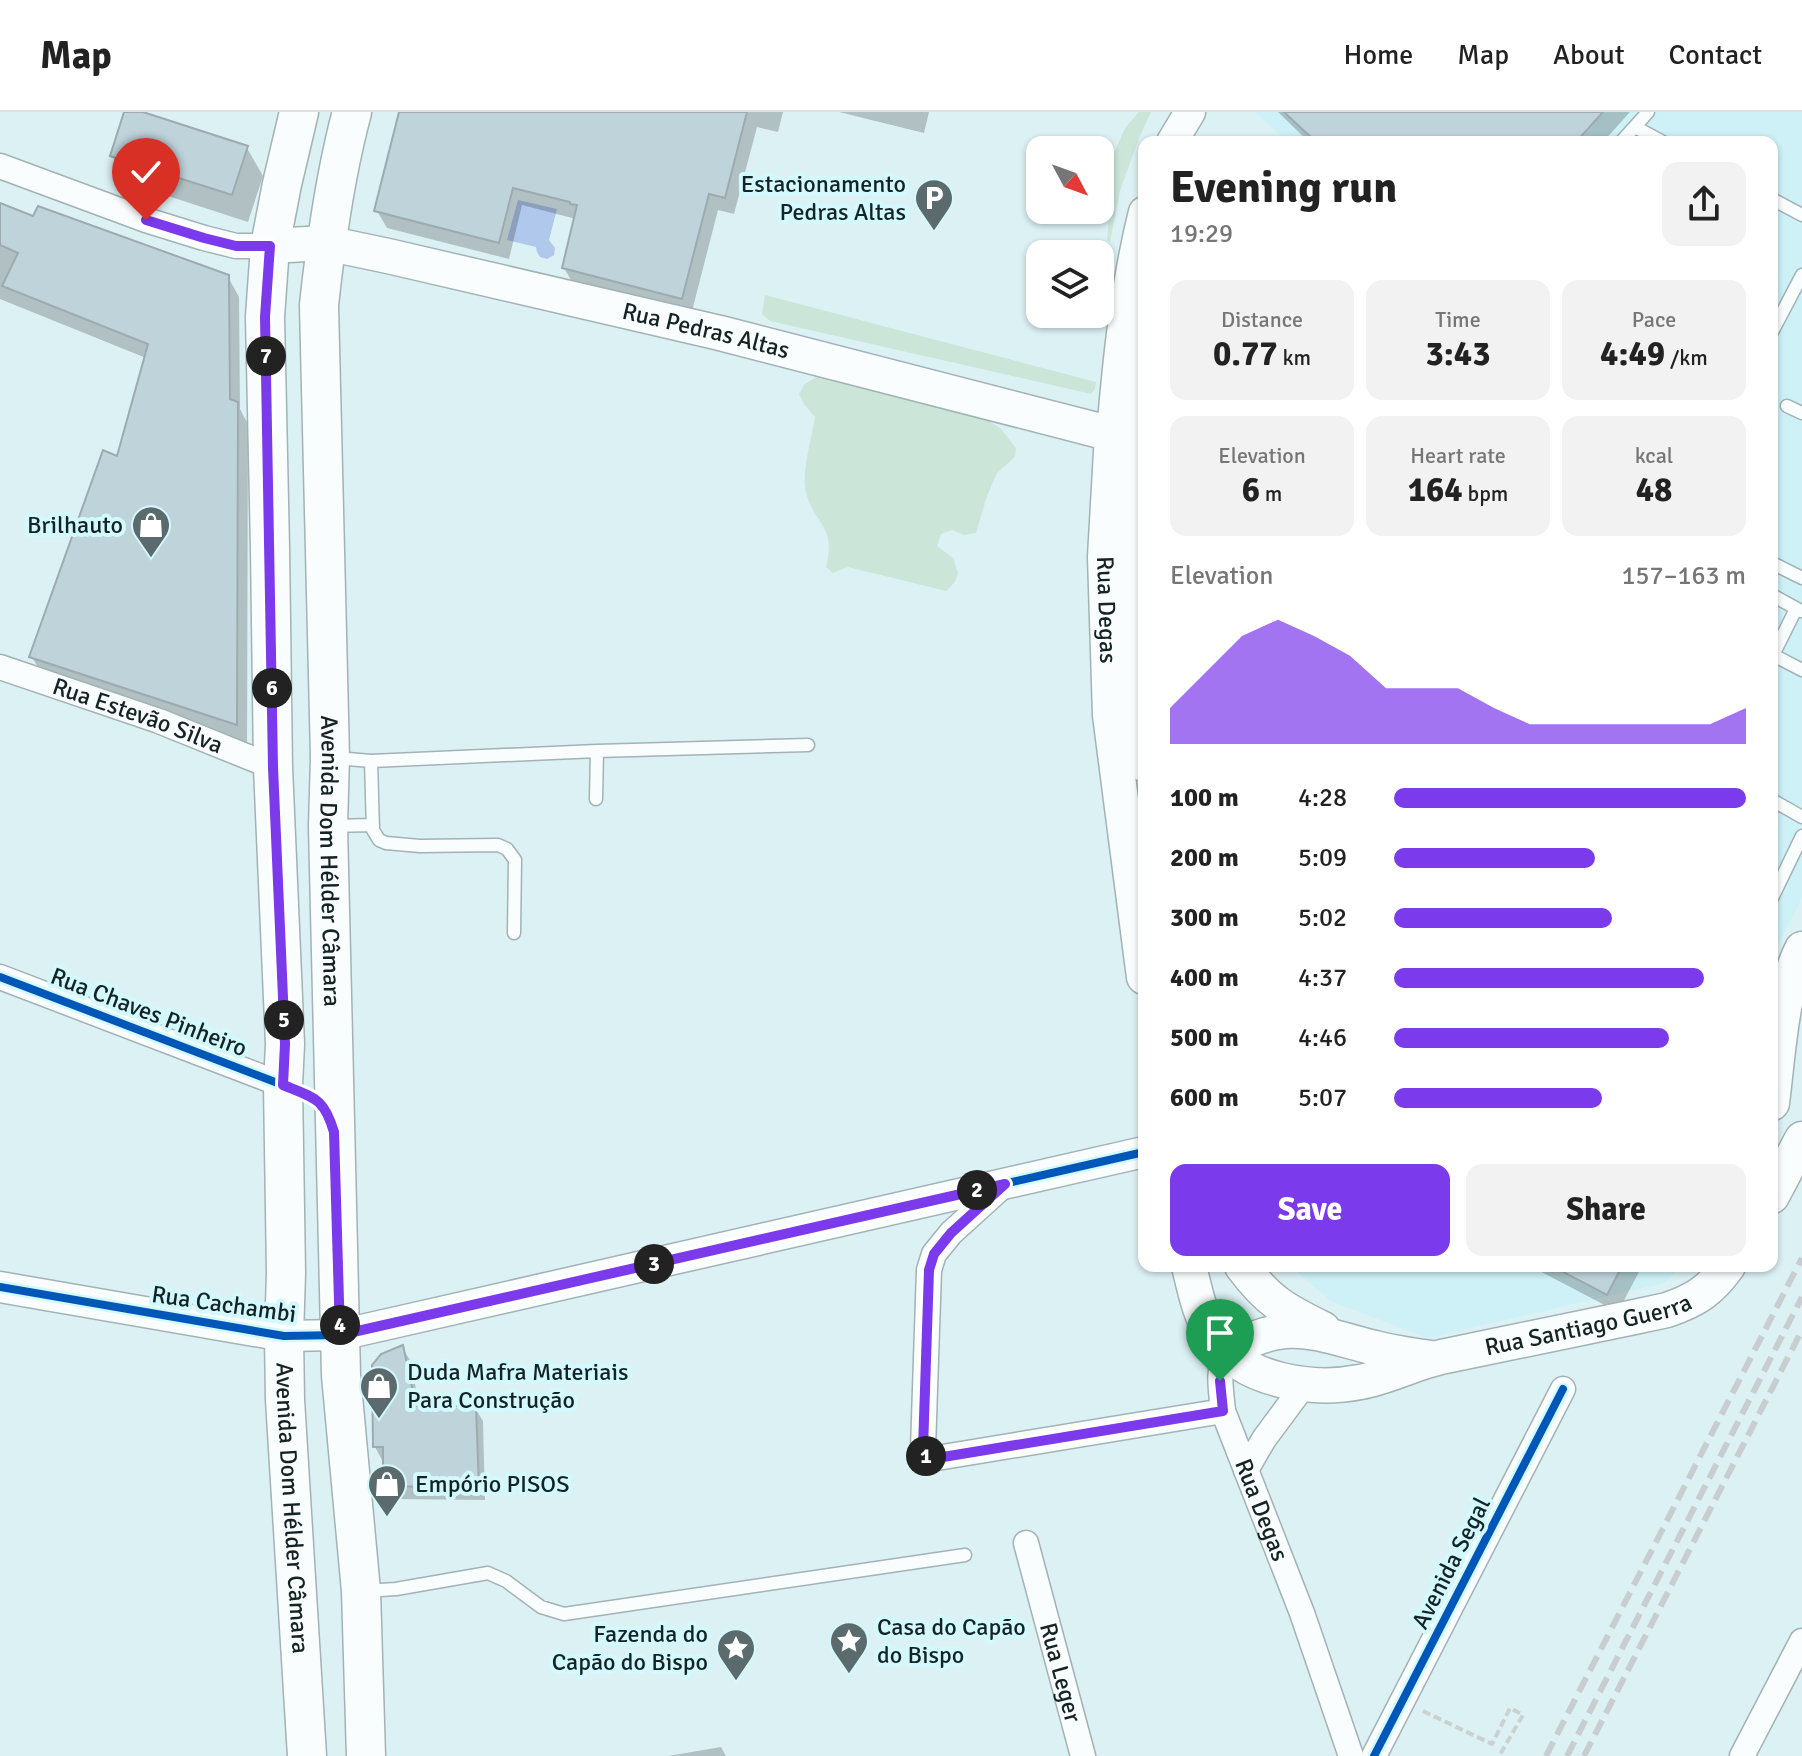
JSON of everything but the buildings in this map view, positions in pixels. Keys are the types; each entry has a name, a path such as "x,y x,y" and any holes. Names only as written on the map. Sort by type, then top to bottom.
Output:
{"main road":[{"name":"Avenida Dom Hélder Câmara","path":"299,112 270,246 265,317 273,767 285,1044 285,1400 307,1756"},
{"name":"Avenida Dom Hélder Câmara","path":"352,112 326,243 319,305 341,1375 361,1591 366,1756"},
{"name":"Rua Pedras Altas","path":"270,246 326,243 686,324 1134,444"},
{"name":"Rua Degas","path":"1134,444 1129,576 1130,654 1138,724"},
{"name":"Rua Degas","path":"1134,444 1105,557 1110,715 1138,931"},
{"path":"1134,705 1138,675"},
{"path":"1778,1058 1784,1012 1800,968"},
{"path":"283,1085 318,1101 328,1113 334,1132"},
{"path":"1778,1185 1802,1139"},
{"path":"1191,1272 1206,1323 1226,1352 1247,1340 1282,1331 1318,1332 1341,1338"},
{"path":"1246,1272 1277,1305 1341,1338"},
{"name":"Rua Santiago Guerra","path":"1226,1352 1240,1363 1267,1375 1304,1385 1329,1387 1362,1382 1435,1358 1667,1310 1689,1303 1705,1293 1723,1272"},
{"name":"Rua Santiago Guerra","path":"1341,1338 1397,1353 1435,1358"}],"street":[{"path":"1176,136 1190,112"},
{"path":"0,166 204,238 236,246 270,246"},
{"name":"Rua Degas","path":"1134,444 1138,399"},
{"name":"Rua Estevão Silva","path":"0,667 159,721 273,767"},
{"name":"Rua Chaves Pinheiro","path":"0,977 283,1085"},
{"name":"Rua Cachambi","path":"0,1287 284,1336 340,1335 1138,1153"},
{"path":"1005,1184 951,1233 934,1254 929,1270 925,1456 937,1458 1223,1411"},
{"name":"Rua Degas","path":"1226,1352 1220,1366 1223,1411 1302,1613 1351,1756"},
{"path":"1246,1470 1264,1439 1304,1385"},
{"name":"Avenida Segal","path":"1374,1756 1563,1389"},
{"name":"Rua Leger","path":"1026,1543 1083,1756"},
{"path":"1744,1755 1802,1641"}],"lane":[{"path":"1627,136 1648,112"},
{"path":"1635,127 1652,136"},
{"path":"1778,202 1802,215"},
{"path":"1778,321 1802,275"},
{"path":"1787,406 1802,413"},
{"path":"1778,566 1802,578"},
{"path":"1778,598 1799,610 1778,646"},
{"path":"1778,658 1802,670"},
{"path":"330,757 371,761 808,745"},
{"path":"596,799 597,751"},
{"path":"371,761 373,825 379,840 420,846 498,845 507,849 515,860 514,933"},
{"path":"1778,803 1802,817"},
{"path":"328,826 373,825"},
{"path":"1778,886 1802,836"},
{"path":"361,1591 396,1589 488,1573 506,1581 541,1607 564,1614 965,1555"}],"path":[{"path":"1402,1702 1492,1744 1510,1708 1523,1715 1499,1756"}],"shaded area":[{"path":"1255,112 1802,112 1802,898 1778,944 1778,136 1281,136"},
{"path":"1297,1272 1676,1272 1664,1283 1427,1338 1331,1301"}],"green space":[{"path":"1139,112 1151,112 1138,136 1120,191 1114,222 1114,153 1125,128"},
{"path":"1108,224 1114,224 1110,240 1107,240"},
{"path":"765,295 1096,382 1095,389 1091,394 770,321 762,314"},
{"path":"819,375 847,379 857,386 973,412 1000,428 1016,448 1015,457 997,473 976,533 964,535 952,530 941,534 937,546 953,558 958,573 955,582 946,591 848,567 833,573 826,567 829,553 827,534 810,503 805,484 815,417 799,394 804,385"}],"water":[{"path":"518,200 557,209 549,240 555,248 554,255 547,259 540,257 536,247 507,240"}],"railway":[{"path":"1546,1756 1802,1258"},
{"path":"1567,1756 1802,1297"},
{"path":"1584,1756 1802,1330"}],"cycle path":[{"path":"0,977 283,1085"},
{"path":"0,1287 284,1336 340,1335 1138,1153"},
{"path":"1005,1184 951,1233 934,1254 929,1270 925,1456 937,1458 1223,1411"},
{"path":"1374,1756 1563,1389"}],"place":[{"name":"Estacionamento Pedras Altas","path":"934,232"},
{"name":"Brilhauto","path":"151,559"},
{"name":"Duda Mafra Materiais Para Construção","path":"379,1420"},
{"name":"Empório PISOS","path":"387,1518"},
{"name":"Casa do Capão do Bispo","path":"849,1675"},
{"name":"Fazenda do Capão do Bispo","path":"736,1682"}],"route":[{"path":"146,220 236,246 270,246 265,317 273,767 285,1044 283,1085 318,1101 328,1113 334,1132 340,1335 1005,1184 951,1233 934,1254 929,1270 925,1456 937,1458 1223,1411 1220,1381"}]}
